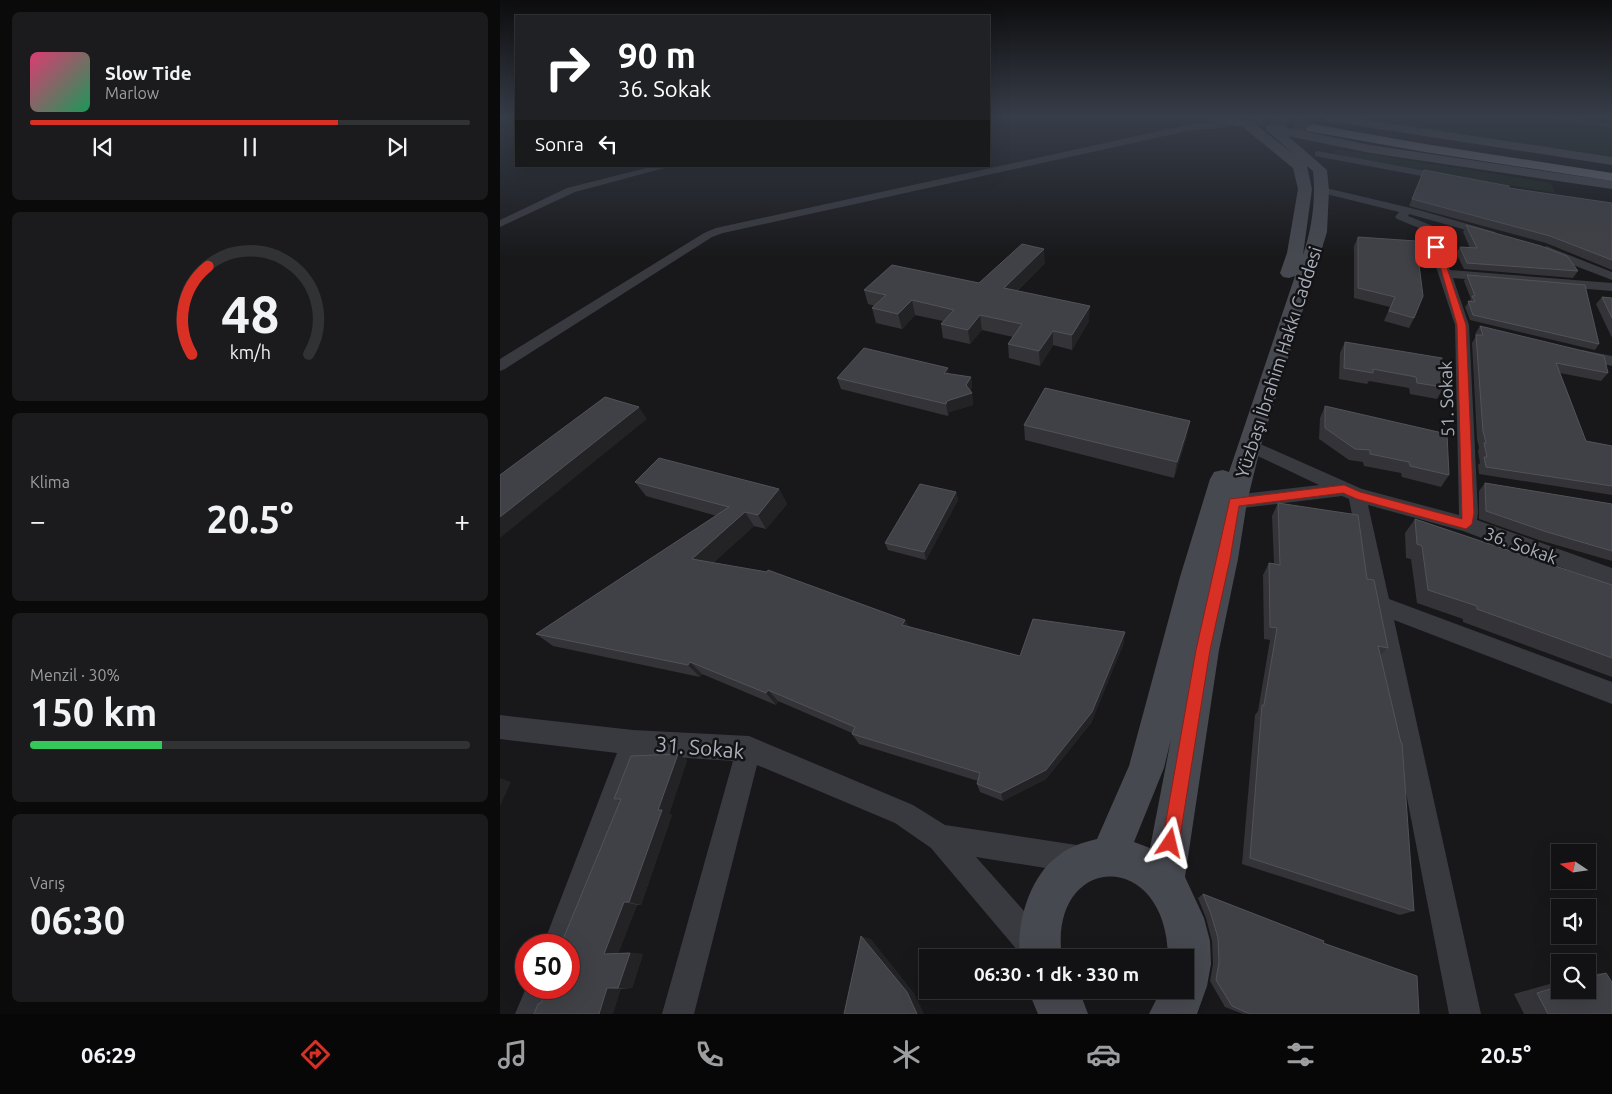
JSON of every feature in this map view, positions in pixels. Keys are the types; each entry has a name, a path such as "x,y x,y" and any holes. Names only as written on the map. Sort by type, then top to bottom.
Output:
{"highway":[{"path":"1530,164 1612,177"},
{"path":"1580,164 1612,169"}],"main road":[{"name":"Yüzbaşı İbrahim Hakkı Caddesi","path":"1097,858 1146,768 1194,577 1235,440 1295,253 1305,189 1300,166 1298,164"},
{"path":"1308,164 1320,172"},
{"path":"1320,164 1320,172"},
{"path":"1473,164 1612,185"},
{"name":"Yüzbaşı İbrahim Hakkı Caddesi","path":"1164,882 1203,650 1224,559 1234,502 1248,445 1319,232 1320,172"},
{"path":"1046,949 1042,922 1050,897 1065,875 1097,858 1128,858 1147,868 1164,882 1178,902 1187,927 1190,954 1183,1002"}],"street":[{"path":"500,366 708,235 720,230 1021,164"},
{"path":"500,219 562,188 646,167"},
{"path":"500,224 571,190 664,167"},
{"path":"500,360 705,233 724,225 979,167"},
{"path":"1320,172 1455,179"},
{"path":"1320,172 1406,210 1505,238"},
{"name":"51. Sokak","path":"1406,210 1401,217 1429,228 1462,325 1469,513 1466,524"},
{"path":"1532,245 1612,276"},
{"path":"1446,274 1612,287"},
{"path":"1462,325 1480,330"},
{"path":"1565,350 1612,361"},
{"name":"36. Sokak","path":"1248,445 1350,492 1466,524 1612,577"},
{"path":"1467,481 1486,484"},
{"path":"1350,492 1380,605 1465,1014"},
{"name":"36. Sokak","path":"1234,502 1350,492"},
{"path":"1380,605 1612,693"},
{"name":"31. Sokak","path":"500,727 633,742 749,749 904,814 941,838 1023,949"},
{"path":"562,934 627,763 633,742"},
{"path":"678,1014 749,749"},
{"name":"31. Sokak","path":"941,838 1097,858"},
{"path":"531,1014 537,999"}],"shaded area":[{"path":"1389,164 1434,164 1551,183 1555,193"}],"building":[{"path":"1424,170 1509,186 1509,188 1612,203 1612,260 1550,236 1412,199"},
{"path":"1466,225 1541,246 1567,256 1578,271 1467,263 1460,247 1477,248"},
{"path":"1358,237 1416,241 1423,296 1414,318 1389,311 1395,297 1358,288"},
{"path":"1022,244 1044,249 1004,288 1090,306 1072,335 1053,331 1039,351 1008,344 1022,324 980,315 968,330 941,324 954,310 912,300 898,314 872,308 886,295 864,290 892,265 979,283"},
{"path":"1467,275 1585,285 1599,344 1473,315 1468,301 1475,302 1472,296 1475,296"},
{"path":"1602,297 1612,298 1612,318"},
{"path":"1480,326 1604,356 1608,373 1556,363 1586,441 1612,446 1612,486 1486,467 1484,457 1487,457 1484,443 1486,443 1483,431 1476,335 1483,335"},
{"path":"1345,342 1442,358 1444,387 1417,383 1416,377 1373,369 1373,373 1344,368"},
{"path":"864,348 948,368 944,373 971,377 966,385 972,393 947,401 946,404 837,378"},
{"path":"1045,388 1190,421 1177,462 1024,425"},
{"path":"605,397 639,407 500,517 500,475"},
{"path":"1325,406 1447,434 1449,475 1410,466 1409,462 1370,454 1370,450 1355,449 1325,428"},
{"path":"659,458 779,489 758,515 745,512 692,559 767,572 768,570 905,620 902,625 1020,656 1033,619 1125,632 1092,712 1046,770 1001,793 977,784 980,773 852,734 855,727 768,690 766,693 690,662 688,665 536,634 729,507 635,482"},
{"path":"1485,483 1612,504 1612,551 1547,532 1486,511"},
{"path":"920,484 956,492 924,552 885,543"},
{"path":"1278,503 1358,515 1367,579 1374,580 1388,648 1378,646 1402,743 1414,911 1250,858 1262,705 1264,705 1277,628 1270,627 1269,563 1280,565"},
{"path":"1415,519 1612,585 1612,658 1477,609 1477,606 1428,590 1422,546 1417,544"},
{"path":"678,754 658,810 662,810 629,902 624,902 604,954 630,953 618,988 607,988 599,1014 534,1014 538,1004 541,1003 543,999 580,999 580,934 565,934 621,799 614,799 631,756"},
{"path":"1203,894 1324,941 1323,943 1417,976 1419,1014 1250,1014 1232,1006 1216,980 1219,962 1218,938"},
{"path":"861,936 907,992 917,1014 844,1014"},
{"path":"1606,973 1612,982 1612,1014 1548,1014 1537,993 1551,989 1551,999 1596,999 1596,976"}],"route":[{"path":"1170,843 1203,650 1224,559 1234,502 1344,489 1357,495 1466,524 1469,513 1462,325 1436,247"}]}
